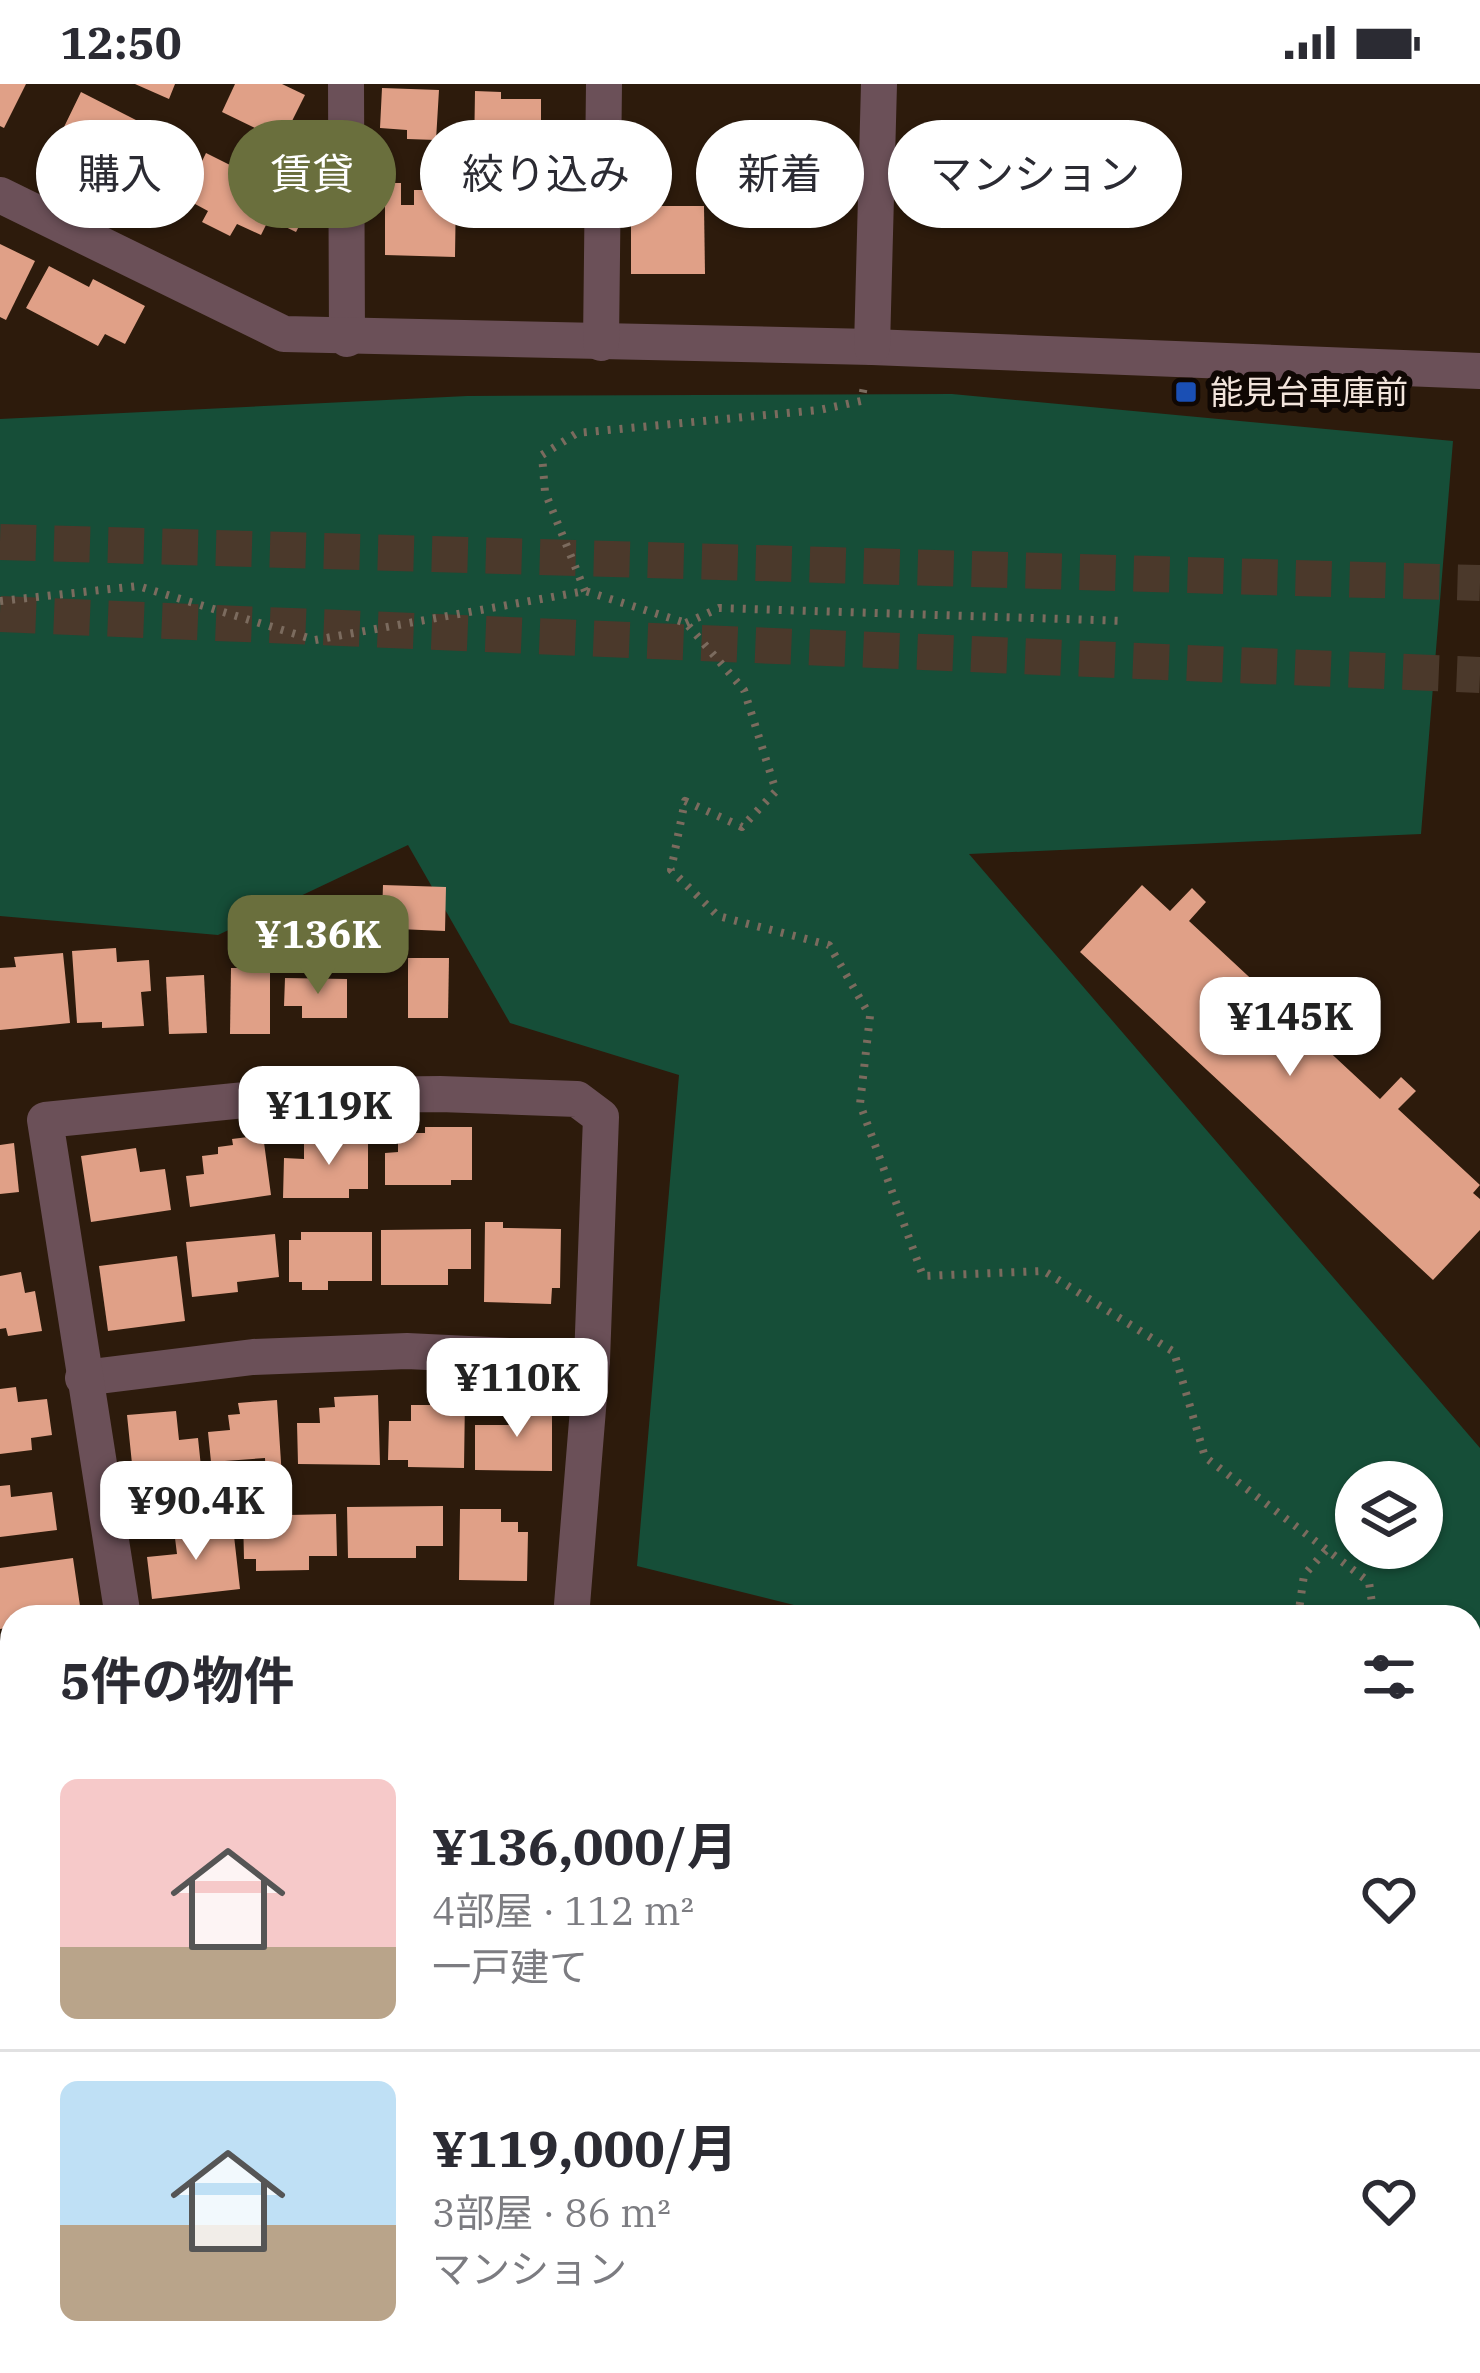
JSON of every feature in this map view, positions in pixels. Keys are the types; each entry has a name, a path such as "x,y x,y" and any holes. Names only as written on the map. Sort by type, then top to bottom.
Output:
{"street":[{"path":"346,84 347,339"},
{"path":"601,343 604,84"},
{"path":"872,347 879,84"},
{"path":"0,195 284,334 347,339 872,347 1480,371"},
{"path":"121,1605 45,1120 285,1096 440,1094 577,1099 601,1117 592,1360 573,1605"},
{"path":"83,1378 253,1357 341,1353 407,1351 592,1360"}],"path":[{"path":"585,591 545,492 542,455 577,433 819,410 861,401 872,347"},
{"path":"0,601 138,586 315,640 585,591 686,623 744,690 776,790 742,827 685,801 671,870 718,916 829,945 870,1016 860,1104 923,1276 1043,1271 1174,1352 1204,1457 1369,1582 1372,1605"},
{"path":"686,623 719,608 1126,621"},
{"path":"1300,1605 1304,1575 1328,1548"}],"green space":[{"path":"952,394 1453,441 1421,834 969,854 1480,1448 1480,1605 794,1605 637,1566 679,1075 510,1023 408,845 218,935 0,916 0,419 467,396"}],"building":[{"path":"0,84 26,84 4,128 0,126"},
{"path":"135,84 175,84 169,99"},
{"path":"235,84 282,84 305,95 292,120 239,120 222,112"},
{"path":"382,88 439,90 437,120 420,120 420,139 407,139 407,130 396,129 396,120 380,120"},
{"path":"475,91 501,92 501,99 541,99 541,120 475,120"},
{"path":"81,92 136,120 67,120"},
{"path":"206,153 228,164 228,228 235,228 230,236 204,223 208,211 204,209"},
{"path":"396,183 401,183 401,205 414,205 414,190 420,190 420,228 455,228 455,257 385,255 385,228 396,228"},
{"path":"672,206 696,206 696,228 704,228 705,274 631,274 631,228 672,228"},
{"path":"0,244 35,261 6,320 0,317"},
{"path":"49,266 89,287 93,279 145,306 125,344 105,334 98,346 26,308"},
{"path":"383,885 446,887 445,931 398,929 399,917 382,916"},
{"path":"1142,885 1170,911 1192,888 1206,902 1189,921 1380,1099 1401,1077 1416,1091 1398,1109 1480,1185 1473,1193 1480,1199 1480,1230 1433,1280 1080,952"},
{"path":"328,905 366,905 366,945 296,948 296,921 328,918"},
{"path":"116,948 117,962 149,960 151,991 141,992 144,1026 102,1028 102,1022 77,1023 72,951"},
{"path":"63,953 70,1023 0,1030 0,968 16,967 14,957"},
{"path":"408,958 449,958 448,1018 408,1018"},
{"path":"231,968 270,968 270,1034 230,1034"},
{"path":"204,975 207,1033 169,1034 166,977"},
{"path":"285,978 347,979 347,1018 302,1018 302,1006 284,1006"},
{"path":"425,1127 472,1127 472,1180 451,1180 451,1185 385,1185 385,1153 398,1152 398,1133 425,1133"},
{"path":"320,1133 368,1133 368,1189 349,1189 349,1198 283,1198 284,1158 304,1159 304,1143 320,1143"},
{"path":"263,1135 271,1195 190,1207 186,1176 204,1174 202,1156 218,1154 218,1147 233,1145 232,1139"},
{"path":"14,1143 19,1192 0,1194 0,1145"},
{"path":"136,1148 140,1172 165,1169 171,1210 91,1222 81,1156"},
{"path":"485,1222 503,1222 503,1228 561,1229 560,1288 552,1288 551,1304 484,1302"},
{"path":"471,1229 471,1269 448,1269 448,1285 381,1285 381,1230"},
{"path":"301,1232 372,1232 372,1281 328,1281 328,1290 302,1290 302,1282 289,1282 289,1240 301,1240"},
{"path":"275,1234 279,1277 237,1282 238,1292 192,1297 186,1242"},
{"path":"177,1256 185,1321 108,1331 99,1266"},
{"path":"21,1272 25,1293 35,1291 42,1331 8,1336 6,1328 0,1329 0,1276"},
{"path":"16,1387 18,1402 47,1399 52,1435 31,1438 32,1450 0,1454 0,1389"},
{"path":"378,1395 380,1465 298,1464 297,1423 320,1423 319,1408 335,1407 334,1397"},
{"path":"430,1397 465,1397 464,1468 408,1467 408,1460 388,1460 389,1421 411,1421 411,1405 430,1405"},
{"path":"277,1400 282,1478 266,1479 265,1458 211,1462 208,1432 230,1430 228,1415 240,1414 238,1403"},
{"path":"510,1402 552,1402 552,1471 475,1470 475,1425 510,1425"},
{"path":"176,1411 179,1440 198,1438 203,1486 135,1493 127,1415"},
{"path":"10,1485 11,1497 52,1492 57,1530 0,1537 0,1486"},
{"path":"443,1506 443,1546 416,1546 416,1558 348,1558 347,1507"},
{"path":"460,1509 501,1509 501,1522 518,1522 518,1532 528,1532 527,1581 459,1580"},
{"path":"336,1514 337,1556 309,1556 309,1570 256,1571 256,1559 244,1559 243,1516"},
{"path":"203,1519 205,1530 233,1527 240,1589 152,1599 147,1557 177,1554 173,1522"},
{"path":"73,1558 80,1605 0,1605 0,1568"}],"tunnel":[{"path":"0,542 1480,583"},
{"path":"0,614 1480,675"}],"place":[{"name":"能見台車庫前","path":"1186,392"}]}
